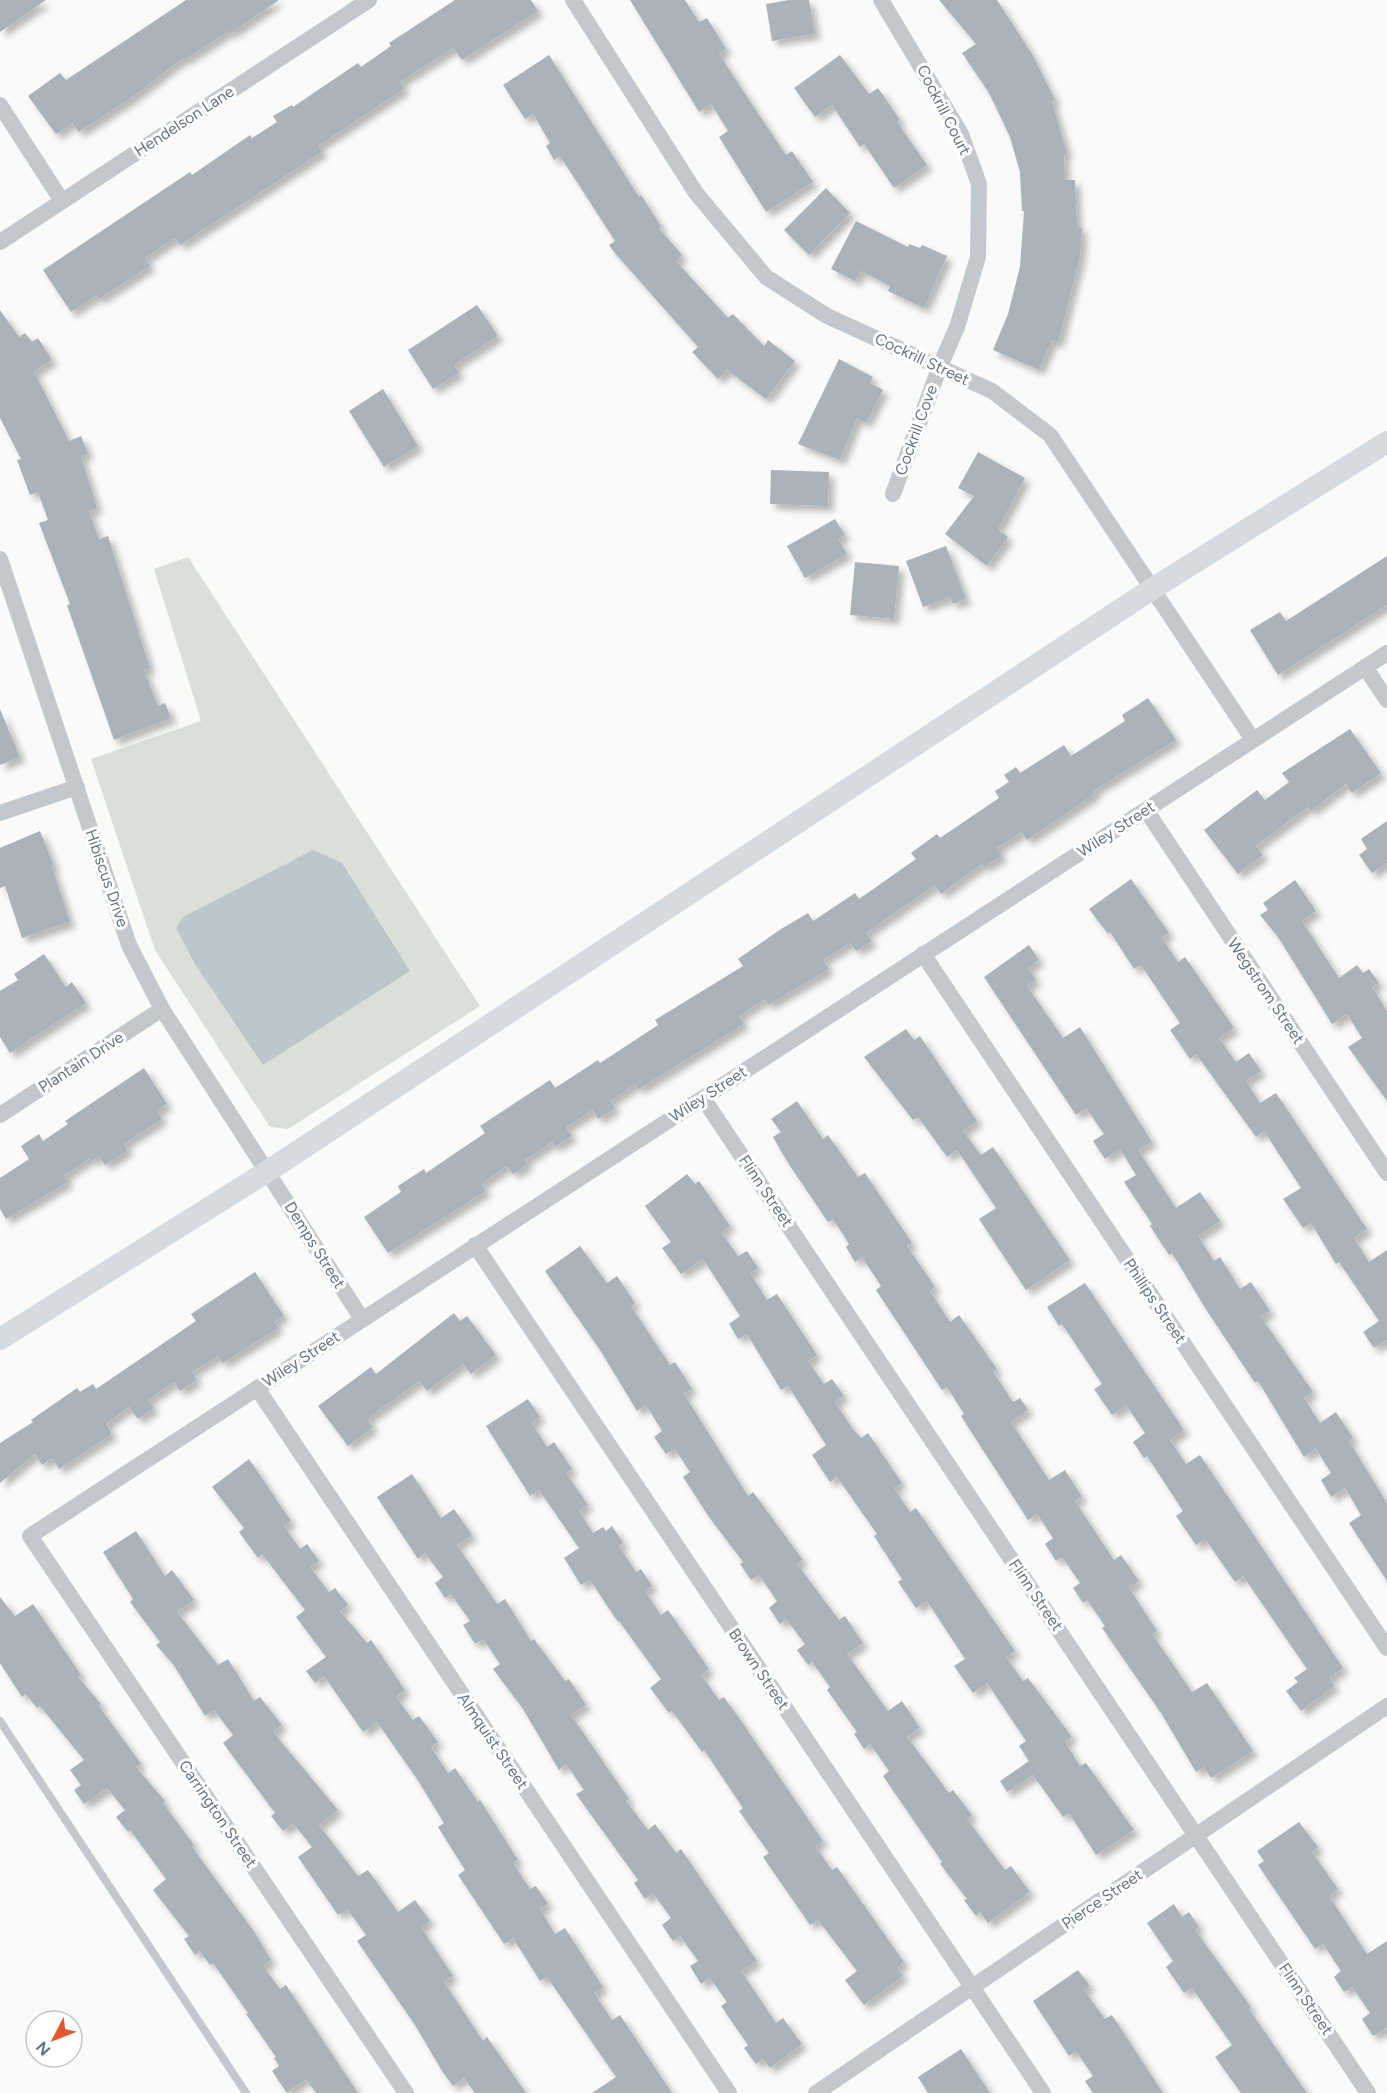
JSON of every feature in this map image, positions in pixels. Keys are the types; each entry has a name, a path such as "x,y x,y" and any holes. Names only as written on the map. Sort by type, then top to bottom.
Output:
{"main road":[{"path":"0,1339 268,1171 1152,589 1387,442"}],"street":[{"name":"Hendelson Lane","path":"0,242 369,0"},
{"name":"Cockrill Street","path":"573,0 696,193 766,278 827,316 940,366 992,392 1050,435 1253,740"},
{"name":"Cockrill Court","path":"881,0 961,134 979,184 978,257 957,327 940,366"},
{"path":"0,105 62,201"},
{"name":"Cockrill Cove","path":"893,494 940,366"},
{"name":"Hibiscus Drive","path":"0,560 129,945 162,1009 268,1171"},
{"name":"Wiley Street","path":"30,1536 1387,652"},
{"path":"1365,667 1387,700"},
{"path":"0,813 77,787"},
{"name":"Wegstrom Street","path":"1146,810 1387,1173"},
{"name":"Phillips Street","path":"923,954 1387,1648"},
{"name":"Plantain Drive","path":"0,1115 162,1009"},
{"name":"Flinn Street","path":"703,1098 1368,2093"},
{"name":"Demps Street","path":"268,1171 362,1319"},
{"name":"Brown Street","path":"476,1245 1042,2093"},
{"name":"Almquist Street","path":"257,1388 729,2093"},
{"name":"Carrington Street","path":"30,1536 406,2093"},
{"name":"Pierce Street","path":"816,2093 1387,1706"}],"lane":[{"path":"0,1721 246,2093"}],"shaded area":[{"path":"188,557 480,1006 288,1129 270,1127 155,950 91,759 201,721 154,569"},
{"path":"313,850 342,863 410,971 263,1065 195,964 176,928 183,917"}],"building":[{"path":"0,0 46,0 0,32"},
{"path":"186,0 279,0 231,33 229,31 184,60 183,58 134,96 79,132 72,123 56,134 28,96 60,73 66,80"},
{"path":"455,0 531,0 538,11 462,60 453,48 400,82 404,89 318,146 322,152 180,245 175,238 145,258 150,266 99,299 97,295 71,312 43,270 190,172 192,175 250,135 252,138 277,122 273,116 292,105 293,107 358,63 361,67 391,46 389,43"},
{"path":"630,0 685,0 699,22 707,18 726,49 719,54 786,155 792,151 813,182 766,212 719,137 728,131 711,104 699,112"},
{"path":"789,0 809,0 815,34 772,41 766,4"},
{"path":"939,0 997,0 1032,54 1055,100 1052,102 1067,153 1064,154 1065,180 1075,180 1077,227 1082,228 1080,257 1058,343 1052,340 1039,370 993,350 1008,314 1020,267 1024,211 1022,211 1020,172 1010,137 989,93 962,53 976,44"},
{"path":"549,55 639,197 641,195 661,226 659,228 682,255 676,261 728,318 733,314 764,346 768,340 795,361 766,399 727,370 718,379 692,352 698,347 614,252 609,245 615,241 560,156 554,160 546,146 550,143 533,114 525,119 503,85"},
{"path":"840,55 869,94 878,88 900,120 897,122 927,165 894,188 864,144 860,147 832,105 815,117 794,88"},
{"path":"826,188 850,213 809,255 784,230"},
{"path":"856,221 908,247 909,244 920,248 922,245 947,256 924,308 888,291 890,286 861,271 855,281 831,269"},
{"path":"477,305 498,336 454,365 459,373 433,389 408,350"},
{"path":"0,310 19,337 25,333 32,342 38,338 52,360 34,372 69,441 81,436 88,454 81,456 97,508 89,511 99,539 108,536 150,668 144,670 158,706 165,703 171,718 114,740 67,605 70,604 39,523 48,520 38,492 30,495 17,460 21,459 0,418"},
{"path":"839,359 873,377 870,383 883,390 866,423 857,418 840,460 798,444"},
{"path":"383,389 418,446 384,467 349,411"},
{"path":"978,452 1025,478 998,529 1008,537 987,566 945,534 974,496 958,488"},
{"path":"771,470 829,472 828,506 770,504"},
{"path":"835,519 845,535 838,539 847,554 805,578 787,546"},
{"path":"946,546 966,599 953,604 950,597 923,607 906,561"},
{"path":"1387,556 1387,605 1278,675 1250,630 1280,612 1286,621"},
{"path":"855,562 899,566 894,619 850,615"},
{"path":"1148,698 1176,740 1093,791 1095,794 1027,840 1022,832 997,848 1002,856 984,867 982,864 941,894 935,885 866,933 872,941 856,951 850,943 823,960 829,969 768,1005 765,999 739,1016 744,1024 639,1089 636,1084 610,1101 615,1108 598,1119 593,1110 566,1127 572,1136 555,1147 552,1142 525,1160 528,1164 513,1174 507,1166 481,1184 486,1191 388,1253 364,1217 401,1192 398,1186 424,1169 426,1173 485,1133 480,1126 550,1080 555,1088 598,1060 600,1063 658,1025 655,1020 743,966 738,959 781,929 808,913 813,921 855,893 859,899 916,859 911,853 937,834 940,838 999,798 995,791 1009,782 1004,775 1016,767 1020,773 1064,745 1071,756 1125,721 1122,715"},
{"path":"0,709 20,757 0,765"},
{"path":"1350,729 1381,773 1352,793 1346,784 1311,811 1308,807 1256,846 1263,855 1238,874 1204,830 1257,790 1265,800 1289,782 1282,773"},
{"path":"1387,821 1387,863 1372,873 1359,855 1367,849 1361,839"},
{"path":"40,831 54,866 52,867 70,922 22,938 5,886 0,888 0,848"},
{"path":"1131,879 1169,933 1162,938 1178,962 1185,957 1234,1028 1219,1038 1236,1062 1249,1053 1261,1071 1246,1081 1260,1103 1276,1093 1367,1229 1354,1238 1369,1262 1387,1250 1387,1340 1374,1348 1363,1332 1379,1321 1339,1262 1336,1264 1311,1223 1303,1228 1283,1199 1301,1188 1264,1131 1256,1137 1196,1054 1190,1059 1170,1030 1180,1023 1141,965 1134,969 1110,932 1108,934 1089,909"},
{"path":"1295,880 1316,911 1302,921 1339,978 1357,965 1363,973 1369,969 1379,983 1372,987 1387,1011 1387,1101 1348,1047 1362,1038 1347,1014 1332,1024 1278,937 1260,915 1268,910 1263,903"},
{"path":"1029,945 1039,960 1028,968 1036,980 1027,986 1063,1038 1080,1027 1152,1142 1138,1150 1176,1208 1200,1192 1220,1221 1198,1236 1214,1261 1220,1257 1240,1289 1251,1282 1270,1311 1261,1317 1313,1392 1304,1398 1320,1423 1336,1412 1353,1438 1349,1441 1387,1503 1387,1581 1349,1523 1361,1515 1345,1488 1331,1497 1321,1480 1331,1473 1316,1449 1304,1457 1258,1381 1255,1383 1172,1253 1169,1255 1150,1226 1152,1224 1124,1182 1136,1175 1120,1149 1105,1159 1093,1141 1104,1134 1086,1108 1076,1115 984,977"},
{"path":"44,954 66,987 72,982 86,1003 10,1053 0,1037 0,991 18,980 14,974"},
{"path":"906,1029 914,1040 920,1036 977,1121 963,1131 981,1155 993,1147 1070,1260 1026,1290 979,1219 996,1208 957,1150 947,1157 918,1117 913,1120 864,1057"},
{"path":"144,1068 167,1104 157,1111 162,1119 124,1144 128,1150 105,1165 99,1156 92,1161 90,1158 64,1176 68,1182 6,1219 0,1209 0,1178 29,1159 21,1146 39,1134 43,1141 68,1124 65,1121"},
{"path":"797,1101 823,1139 828,1135 858,1177 865,1173 912,1243 907,1246 935,1287 930,1291 950,1322 959,1315 997,1369 993,1372 1013,1402 1020,1398 1028,1410 1011,1422 1049,1480 1065,1470 1082,1497 1075,1501 1114,1560 1121,1555 1139,1581 1129,1588 1157,1631 1152,1634 1192,1692 1207,1683 1253,1751 1211,1778 1204,1767 1196,1772 1161,1713 1102,1628 1105,1626 1087,1600 1083,1603 1073,1588 1080,1583 1062,1557 1056,1561 1045,1544 1053,1538 1037,1514 1028,1520 961,1416 964,1414 947,1387 942,1390 876,1290 881,1286 862,1257 855,1262 846,1247 849,1244 833,1219 828,1222 788,1163 773,1137 781,1132 771,1119"},
{"path":"687,1174 695,1184 699,1181 730,1226 721,1232 738,1256 747,1251 758,1268 750,1273 767,1300 777,1294 817,1355 808,1361 824,1384 832,1379 844,1396 835,1402 852,1428 861,1438 868,1433 902,1483 894,1488 910,1512 916,1508 1015,1651 1006,1657 1023,1681 1028,1678 1072,1737 1065,1742 1080,1766 1086,1763 1134,1830 1096,1855 1069,1813 1063,1817 1033,1775 1007,1792 1000,1781 1029,1761 1019,1746 1026,1741 987,1683 973,1693 954,1666 965,1659 927,1601 916,1608 898,1582 902,1579 874,1536 877,1534 837,1477 830,1482 812,1455 826,1445 788,1386 781,1390 747,1334 738,1339 729,1324 740,1316 703,1259 681,1274 662,1248 671,1242 645,1206"},
{"path":"580,1246 607,1283 617,1276 635,1303 631,1306 670,1365 675,1362 692,1389 684,1394 748,1496 753,1492 803,1560 797,1564 839,1620 845,1616 863,1643 847,1654 888,1711 902,1701 920,1728 907,1737 949,1793 953,1790 972,1815 967,1819 1005,1870 1011,1866 1030,1892 988,1923 980,1912 976,1916 964,1900 967,1899 940,1864 942,1862 883,1776 889,1771 870,1744 864,1749 854,1734 857,1732 827,1690 830,1687 812,1662 808,1665 797,1650 805,1644 786,1619 780,1624 769,1608 777,1601 759,1575 751,1580 740,1564 743,1562 709,1517 683,1477 690,1472 675,1449 666,1454 654,1437 662,1431 646,1405 637,1411 600,1350 545,1271"},
{"path":"255,1272 284,1316 274,1322 278,1328 223,1363 218,1356 192,1372 197,1380 180,1391 174,1382 148,1400 154,1408 138,1419 129,1407 106,1424 112,1434 59,1469 52,1458 42,1465 35,1454 0,1483 0,1443 33,1422 31,1420 77,1388 80,1392 93,1384 96,1389 196,1321 191,1314"},
{"path":"1085,1283 1184,1430 1170,1440 1186,1464 1200,1455 1343,1668 1329,1678 1334,1686 1301,1711 1286,1691 1298,1682 1294,1678 1307,1669 1243,1576 1235,1582 1205,1539 1196,1545 1176,1516 1183,1511 1147,1456 1144,1458 1133,1442 1145,1433 1126,1405 1112,1415 1094,1389 1102,1384 1062,1324 1059,1326 1047,1307"},
{"path":"454,1313 460,1321 467,1316 496,1355 471,1374 463,1364 427,1391 419,1381 367,1419 373,1427 348,1446 318,1406 371,1367 376,1374"},
{"path":"528,1399 540,1417 532,1423 547,1447 554,1442 572,1469 566,1473 588,1505 579,1511 593,1533 603,1527 606,1531 612,1526 623,1543 619,1546 636,1572 641,1569 652,1586 645,1591 661,1615 668,1610 709,1669 701,1675 719,1700 724,1697 823,1841 815,1846 832,1870 837,1867 904,1962 897,1968 903,1976 864,2005 845,1980 857,1971 818,1920 810,1925 763,1857 769,1853 739,1811 743,1808 704,1750 702,1752 672,1711 669,1713 650,1688 661,1679 590,1580 581,1585 564,1558 579,1548 539,1490 530,1496 486,1426"},
{"path":"249,1459 291,1521 284,1526 300,1549 307,1544 319,1561 310,1567 329,1592 335,1588 348,1605 340,1611 367,1643 371,1640 405,1690 396,1697 413,1720 419,1716 438,1742 431,1747 448,1773 455,1768 478,1802 480,1800 518,1860 513,1863 530,1889 536,1886 548,1904 540,1909 555,1934 565,1928 603,1987 594,1993 612,2020 620,2015 672,2093 592,2093 616,2077 547,1977 540,1981 513,1938 504,1944 458,1875 465,1870 438,1827 444,1823 417,1779 377,1722 363,1732 324,1676 315,1683 306,1671 326,1657 296,1617 305,1610 262,1554 258,1558 239,1532 244,1528 212,1487"},
{"path":"412,1474 441,1518 454,1509 472,1535 457,1545 497,1604 505,1599 531,1641 534,1639 565,1681 569,1679 586,1705 571,1715 629,1799 626,1801 648,1830 655,1824 676,1853 681,1849 757,1961 741,1971 776,2023 783,2018 802,2044 770,2068 763,2059 756,2064 744,2048 748,2045 721,2006 727,2002 710,1978 701,1984 690,1966 698,1961 680,1936 673,1941 662,1925 671,1918 653,1893 645,1899 634,1883 638,1880 576,1794 584,1790 566,1764 559,1770 523,1709 493,1669 500,1664 483,1639 475,1644 463,1625 470,1621 451,1594 445,1598 435,1583 443,1577 425,1553 418,1559 377,1497"},
{"path":"136,1531 165,1576 172,1570 194,1600 177,1612 218,1665 228,1659 254,1701 260,1697 282,1725 273,1732 338,1810 319,1825 358,1876 368,1870 398,1912 415,1900 430,1921 421,1927 453,1976 444,1982 483,2041 487,2037 526,2093 475,2093 464,2078 453,2086 442,2071 415,2025 357,1941 366,1935 347,1909 338,1915 298,1857 312,1847 293,1823 283,1831 271,1816 275,1813 223,1743 233,1735 214,1710 205,1716 173,1664 156,1645 160,1642 130,1602 133,1599 103,1552"},
{"path":"0,1597 15,1616 33,1604 81,1675 78,1677 101,1704 99,1706 141,1764 136,1767 165,1801 163,1803 194,1845 192,1847 255,1933 271,1960 263,1966 280,1989 286,1985 358,2093 316,2093 306,2079 287,2093 272,2071 279,2066 274,2058 276,2057 246,2014 248,2013 213,1963 210,1965 200,1951 195,1955 184,1939 189,1936 153,1890 166,1879 130,1830 128,1832 116,1817 125,1810 107,1788 84,1804 74,1790 81,1785 70,1770 84,1760 40,1706 37,1708 26,1694 22,1697 0,1663"},
{"path":"1299,1822 1318,1847 1312,1852 1338,1889 1329,1896 1367,1954 1387,1941 1387,2028 1373,2036 1362,2019 1370,2013 1352,1987 1344,1992 1334,1977 1341,1971 1323,1944 1315,1949 1258,1865 1264,1861 1257,1851"},
{"path":"1174,1904 1182,1917 1189,1912 1199,1927 1195,1930 1251,2007 1249,2009 1307,2093 1241,2093 1215,2057 1232,2045 1192,1988 1184,1993 1166,1967 1173,1961 1147,1923"},
{"path":"1078,1970 1090,1986 1084,1990 1105,2019 1112,2015 1163,2093 1093,2093 1085,2081 1093,2076 1076,2051 1069,2056 1033,2001"},
{"path":"961,2049 990,2093 928,2093 918,2077"}]}
